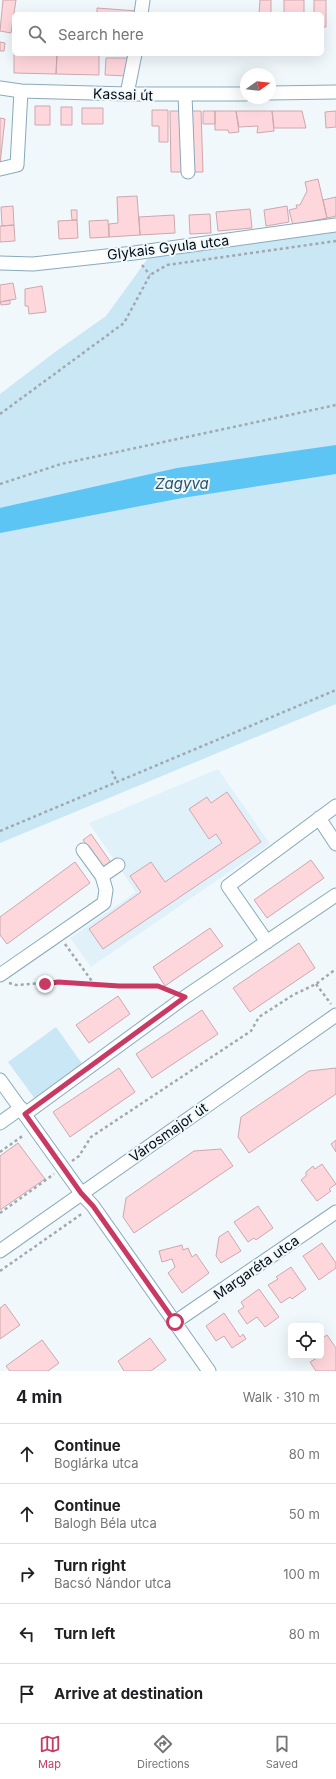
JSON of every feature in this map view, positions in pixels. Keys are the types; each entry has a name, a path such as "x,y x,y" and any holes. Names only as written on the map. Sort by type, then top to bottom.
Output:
{"street":[{"path":"141,12 143,0"},
{"path":"128,94 134,56"},
{"name":"Kassai út","path":"0,88 128,94 240,94"},
{"path":"0,169 17,165 21,90"},
{"path":"276,94 336,92"},
{"path":"185,95 188,172"},
{"name":"Glykais Gyula utca","path":"0,263 33,264 134,253 336,225"},
{"path":"267,942 228,886 336,806"},
{"path":"319,818 336,844"},
{"path":"2,979 58,934 104,902 106,890 102,876 83,850"},
{"path":"102,876 118,865"},
{"path":"0,1123 23,1111 185,997 336,895"},
{"name":"Városmajor út","path":"0,1250 334,1010"},
{"path":"0,1080 81,1193 93,1206 209,1371"},
{"name":"Margaréta utca","path":"175,1322 336,1212"}],"path":[{"path":"0,414 124,323 150,275 167,265 336,241"},
{"path":"0,484 61,464 336,405"},
{"path":"0,832 336,690"},
{"path":"112,771 117,782"},
{"path":"58,934 94,984"},
{"path":"0,1213 79,1156 91,1137 251,1030 259,1017 292,995 316,984 336,969"},
{"path":"2,979 16,985 58,982 119,986 158,986 185,997"},
{"path":"316,984 334,1010"},
{"path":"0,1152 34,1127"},
{"path":"0,1271 93,1206"}],"shaded area":[{"path":"336,222 336,704 0,843 0,394 55,352 106,316 151,254"},
{"path":"218,769 270,844 91,967 70,938 136,892 89,823"},
{"path":"56,1027 83,1065 35,1099 8,1062"}],"water":[{"name":"Zagyva","path":"336,445 336,474 182,498 0,533 0,508 177,468"}],"building":[{"path":"3,0 16,0 14,12 12,12 11,33 0,31"},
{"path":"260,0 271,0 271,12 259,12"},
{"path":"284,0 304,0 304,12 284,12"},
{"path":"314,0 326,0 326,27 324,27 324,12 314,12"},
{"path":"97,8 137,11 137,12 97,12"},
{"path":"0,42 5,43 4,51 0,51"},
{"path":"14,56 57,56 56,74 14,73"},
{"path":"57,56 99,56 99,75 56,74"},
{"path":"106,58 128,58 128,76 105,75"},
{"path":"35,106 50,106 50,125 35,125"},
{"path":"61,107 72,107 72,125 61,125"},
{"path":"82,108 103,108 103,124 82,124"},
{"path":"152,110 168,110 168,142 159,142 159,126 152,126"},
{"path":"170,111 182,111 183,172 171,172"},
{"path":"190,111 201,111 203,172 192,172"},
{"path":"203,111 215,111 215,124 203,124"},
{"path":"215,111 236,111 239,132 229,133 228,130 215,130"},
{"path":"236,111 272,111 274,131 257,133 258,126 239,127"},
{"path":"272,111 302,111 306,128 274,128"},
{"path":"336,111 336,127 326,128 325,112"},
{"path":"0,118 5,119 0,164"},
{"path":"318,179 327,218 293,225 289,210 297,208 296,205 300,205 307,191 305,182"},
{"path":"137,196 140,235 109,237 109,224 118,223 117,197"},
{"path":"336,197 336,216 327,218 323,200"},
{"path":"13,206 14,225 2,226 1,207"},
{"path":"287,206 289,222 266,226 264,210"},
{"path":"250,209 252,228 218,231 216,212"},
{"path":"71,210 77,210 77,220 72,220"},
{"path":"210,214 211,233 190,234 189,215"},
{"path":"174,215 175,233 140,235 139,217"},
{"path":"77,220 78,238 59,239 58,221"},
{"path":"108,220 109,237 90,238 89,221"},
{"path":"14,225 15,241 0,242 0,226"},
{"path":"13,283 16,299 0,302 0,285"},
{"path":"42,286 46,312 29,314 28,306 25,306 25,289"},
{"path":"10,300 10,304 1,305 0,302"},
{"path":"227,792 261,842 103,949 89,929 141,892 130,876 151,862 165,882 222,843 216,834 209,839 189,809 207,797 211,803"},
{"path":"91,834 112,864 104,870 83,840"},
{"path":"311,860 324,878 267,918 254,900"},
{"path":"75,862 90,883 7,944 0,935 0,917"},
{"path":"210,928 223,946 165,986 153,967"},
{"path":"299,943 315,968 250,1012 233,988"},
{"path":"118,996 130,1014 89,1043 76,1025"},
{"path":"202,1010 218,1034 152,1078 136,1054"},
{"path":"119,1068 135,1092 70,1137 53,1112"},
{"path":"336,1068 336,1094 249,1153 238,1137 241,1117 309,1071"},
{"path":"336,1140 336,1152 331,1144"},
{"path":"18,1143 45,1179 0,1210 0,1156"},
{"path":"221,1149 233,1166 134,1233 123,1217 126,1198 194,1151"},
{"path":"322,1164 336,1184 329,1189 331,1191 317,1201 301,1180 306,1176 306,1172 313,1166 315,1169"},
{"path":"258,1206 273,1228 256,1240 254,1238 248,1242 234,1222"},
{"path":"228,1231 241,1251 221,1263 216,1256 219,1237"},
{"path":"322,1243 336,1263 336,1268 319,1280 303,1256"},
{"path":"182,1245 183,1250 188,1248 192,1257 196,1254 209,1273 182,1293 168,1273 175,1267 172,1259 162,1262 159,1251"},
{"path":"291,1267 306,1289 292,1299 290,1297 281,1303 268,1285 278,1279 276,1277"},
{"path":"259,1289 279,1317 265,1327 257,1317 247,1324 238,1311 244,1307 241,1302"},
{"path":"5,1304 20,1325 0,1339 0,1308"},
{"path":"224,1313 240,1337 243,1334 246,1339 232,1348 224,1336 216,1341 206,1326"},
{"path":"327,1335 336,1348 336,1371 316,1371 310,1362 315,1359 324,1359 324,1337"},
{"path":"150,1338 166,1360 151,1371 124,1371 118,1361"},
{"path":"42,1340 59,1363 48,1371 10,1371 6,1366"}],"route":[{"path":"45,984 58,982 119,986 158,986 185,997 25,1114 81,1193 93,1206 175,1322"}]}
